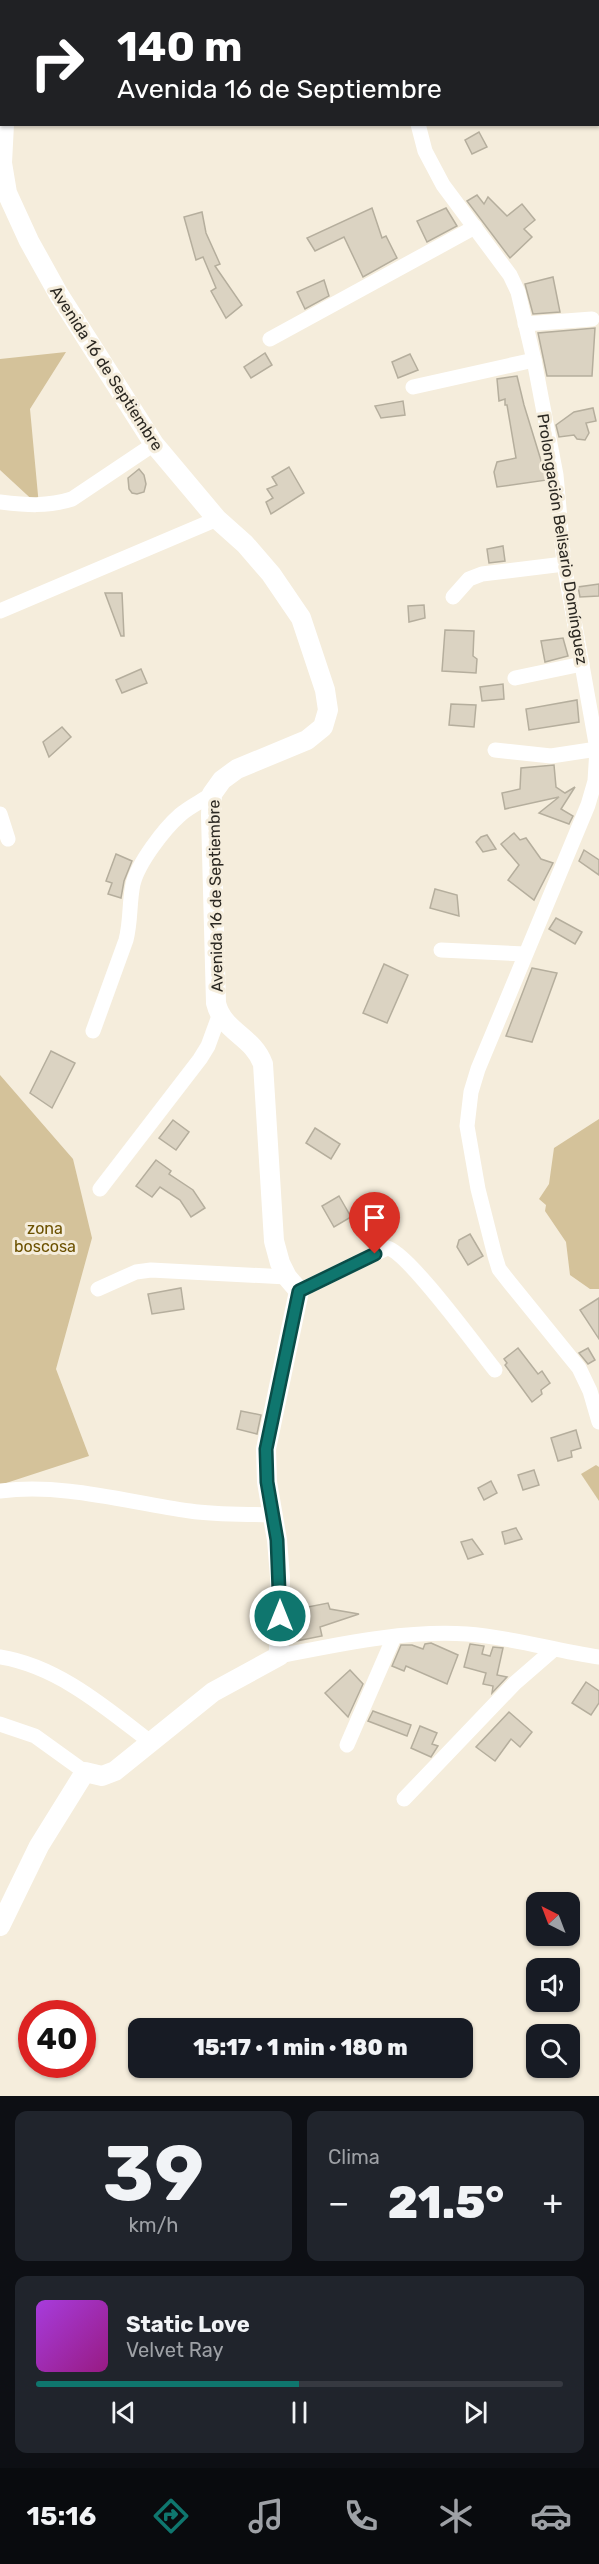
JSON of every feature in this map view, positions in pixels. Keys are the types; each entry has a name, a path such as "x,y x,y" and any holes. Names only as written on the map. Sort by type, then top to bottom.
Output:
{"street":[{"name":"Avenida 16 de Septiembre","path":"4,126 2,163 7,193 29,242 59,295 154,444 217,519 245,544 271,574 301,618 325,690 328,710 322,727 307,740 237,769 222,780 212,794 216,1003 219,1016 258,1051 263,1064 274,1241 280,1263 293,1284"},
{"name":"Prolongación Belisario Domínguez","path":"419,126 425,151 443,185 510,275 518,292 534,360 556,475 564,564 597,749 595,781 588,805 477,1069 471,1092 467,1126 478,1189 500,1269 579,1368 590,1391 599,1422"},
{"path":"270,339 475,227"},
{"path":"525,324 592,319"},
{"path":"413,387 534,360"},
{"path":"0,502 39,506 72,499 154,444"},
{"path":"0,611 217,519"},
{"path":"453,597 469,579 482,574 564,564"},
{"path":"515,678 582,664"},
{"path":"495,750 551,756 597,749"},
{"path":"93,1031 126,940 130,925 131,894 138,869 169,826 182,813 212,794"},
{"path":"0,814 8,839"},
{"path":"441,950 525,954"},
{"path":"100,1189 200,1059 208,1046 219,1016"},
{"path":"98,1289 136,1272 150,1270 293,1284 387,1248 398,1252 495,1370"},
{"path":"279,1656 280,1577 266,1449 293,1284"},
{"path":"0,1491 37,1488 84,1492 192,1512 272,1515"},
{"path":"0,1724 35,1736 85,1773 102,1776 108,1774 213,1692 279,1656 360,1640 433,1634 467,1634 509,1639 553,1650 599,1657"},
{"path":"347,1745 394,1637"},
{"path":"404,1799 515,1683 553,1650"},
{"path":"0,1657 29,1665 71,1684 149,1741"},
{"path":"0,1926 39,1846 85,1773"}],"green space":[{"path":"66,352 30,409 39,506 0,470 0,359"},
{"name":"zona boscosa","path":"0,1075 73,1159 92,1238 56,1369 89,1456 0,1485"},
{"path":"599,1119 599,1289 590,1289 570,1275 566,1242 545,1211 546,1205 539,1199 549,1184 554,1148"},
{"path":"596,1465 599,1467 599,1501 581,1474"}],"building":[{"path":"479,132 487,147 472,154 465,140"},
{"path":"477,195 484,204 488,197 507,216 522,204 535,220 524,229 532,237 510,258 467,201"},
{"path":"372,208 382,238 386,236 397,258 363,277 344,237 315,251 307,238"},
{"path":"446,208 457,226 427,242 417,221"},
{"path":"202,212 206,233 220,264 215,266 242,305 226,318 211,291 216,288 203,257 196,260 184,217"},
{"path":"553,277 560,312 533,314 525,284"},
{"path":"324,280 329,296 305,309 297,292"},
{"path":"595,328 592,376 547,376 538,333"},
{"path":"265,353 272,365 251,378 244,367"},
{"path":"410,354 418,370 398,378 392,362"},
{"path":"517,376 547,480 497,487 494,472 497,462 516,458 507,405 505,405 505,399 499,401 497,379"},
{"path":"403,401 405,415 381,418 375,406"},
{"path":"593,408 596,421 586,423 589,433 585,440 577,439 574,435 559,437 556,425 574,412"},
{"path":"289,467 304,493 271,514 266,502 273,498 267,489 277,485 272,477"},
{"path":"139,469 144,475 146,484 144,492 137,494 132,493 129,489 128,478"},
{"path":"503,546 505,561 489,563 487,549"},
{"path":"599,584 599,596 580,597 578,587"},
{"path":"105,593 122,593 124,636 121,636"},
{"path":"424,605 425,618 409,622 408,606"},
{"path":"445,630 474,631 473,656 477,659 476,673 442,671"},
{"path":"563,638 568,656 545,662 541,641"},
{"path":"141,669 147,683 122,693 116,680"},
{"path":"503,684 504,699 482,701 480,687"},
{"path":"577,700 579,722 529,730 526,709"},
{"path":"451,704 476,705 474,727 449,725"},
{"path":"62,727 71,737 49,757 43,742"},
{"path":"554,765 556,787 565,793 575,787 561,809 573,816 569,824 539,813 559,797 505,809 502,793 520,789 521,768"},
{"path":"514,833 520,840 526,838 541,859 553,863 534,900 508,880 519,865 501,844"},
{"path":"487,835 496,849 483,852 476,842"},
{"path":"584,850 599,860 599,875 579,861"},
{"path":"116,854 132,861 124,881 121,898 108,894 112,883 106,881"},
{"path":"435,889 457,895 459,916 430,908"},
{"path":"556,918 582,932 575,944 549,929"},
{"path":"384,964 408,975 387,1023 363,1013"},
{"path":"532,968 557,973 532,1042 506,1036"},
{"path":"51,1051 75,1063 52,1108 30,1093"},
{"path":"173,1120 189,1132 176,1150 159,1138"},
{"path":"315,1128 340,1144 331,1159 306,1143"},
{"path":"156,1160 171,1171 169,1174 193,1190 205,1208 191,1217 180,1200 160,1187 152,1197 136,1186"},
{"path":"339,1196 351,1217 334,1227 322,1206"},
{"path":"470,1234 483,1256 468,1265 457,1247 459,1240"},
{"path":"181,1288 184,1309 152,1314 148,1294"},
{"path":"599,1298 599,1339 580,1310"},
{"path":"518,1348 538,1374 542,1371 550,1383 532,1402 505,1365 507,1363 504,1359"},
{"path":"588,1348 595,1360 588,1364 579,1353"},
{"path":"241,1411 261,1415 257,1434 237,1429"},
{"path":"576,1430 581,1448 571,1451 572,1457 558,1461 551,1438"},
{"path":"534,1470 539,1485 523,1490 518,1475"},
{"path":"491,1481 497,1493 484,1500 478,1488"},
{"path":"516,1528 522,1539 505,1544 502,1532"},
{"path":"472,1539 483,1554 468,1559 461,1542"},
{"path":"328,1603 330,1609 359,1614 320,1627 322,1636 291,1642 292,1610"},
{"path":"431,1643 458,1655 447,1684 406,1666 404,1671 392,1666 401,1645 412,1645 423,1649 425,1644"},
{"path":"470,1644 484,1646 482,1654 490,1656 493,1647 503,1648 497,1675 507,1677 492,1693 493,1686 483,1684 486,1673 464,1667"},
{"path":"350,1670 363,1684 348,1717 325,1693"},
{"path":"586,1682 599,1691 599,1703 591,1715 572,1703"},
{"path":"373,1711 411,1725 407,1736 368,1721"},
{"path":"509,1712 532,1732 520,1747 511,1739 495,1761 476,1747"},
{"path":"420,1726 437,1733 432,1744 438,1746 431,1757 411,1748"}],"route":[{"path":"280,1616 277,1540 267,1482 266,1449 299,1291 375,1254"}]}
